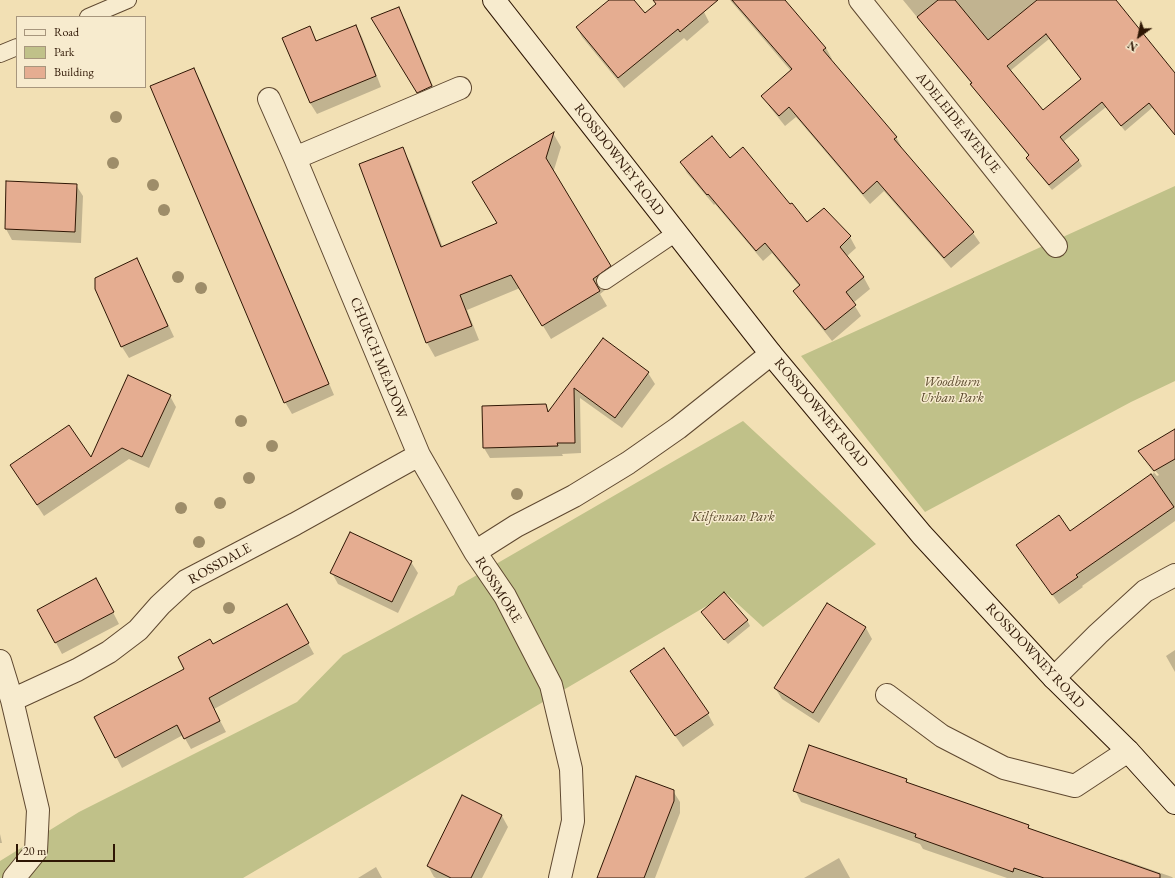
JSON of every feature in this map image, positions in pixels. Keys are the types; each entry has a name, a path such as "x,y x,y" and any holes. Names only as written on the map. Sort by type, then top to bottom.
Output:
{"street":[{"name":"ROSSDOWNEY ROAD","path":"494,0 771,354 922,534 1054,678 1128,751 1175,802"},
{"name":"ADELEIDE AVENUE","path":"860,0 1056,246"},
{"path":"295,158 460,88"},
{"name":"CHURCH MEADOW","path":"269,99 419,455 474,552"},
{"name":"ROSSMORE","path":"560,878 573,821 572,769 551,685 505,596 474,552 516,526 574,496 628,463 678,428 771,354"},
{"name":"ROSSDALE","path":"12,700 78,670 109,652 138,630 160,605 186,581 295,524 419,455"},
{"path":"1054,678 1098,634 1145,591 1175,575"},
{"path":"0,661 12,700 38,810 36,851 14,878"},
{"path":"887,696 942,736 1004,768 1075,786 1128,751"}],"lane":[{"path":"90,16 128,0"},
{"path":"0,54 16,47"},
{"path":"605,281 676,233"}],"green space":[{"name":"Woodburn Urban Park","path":"1175,186 1175,381 1131,402 925,512 801,356"},
{"name":"Kilfennan Park","path":"743,421 876,544 763,627 727,594 243,878 0,878 0,861 79,812 297,702 343,655 454,595 458,586"}],"building":[{"path":"609,0 634,0 645,13 656,4 653,0 718,0 680,32 678,29 618,78 576,27"},
{"path":"732,0 785,0 826,48 823,50 897,137 894,139 974,232 944,258 877,181 863,194 789,107 779,116 761,96 792,69"},
{"path":"938,0 955,0 988,40 1037,0 1116,0 1175,73 1175,135 1149,103 1121,126 1102,102 1060,137 1079,160 1049,185 1026,158 1029,155 917,17","holes":["1046,34 1081,79 1043,110 1007,66"]},
{"path":"399,7 432,86 417,93 371,18"},
{"path":"356,25 376,76 310,103 282,38 310,26 316,41"},
{"path":"194,68 329,384 284,403 150,86"},
{"path":"554,132 546,158 611,266 593,279 600,291 542,326 511,275 460,295 472,326 426,343 359,164 403,147 441,247 497,223 472,182"},
{"path":"712,136 730,158 743,147 790,204 792,203 807,222 824,208 851,236 840,247 864,277 846,292 856,305 825,330 793,291 800,285 765,243 756,251 680,162"},
{"path":"6,181 77,184 75,232 5,229"},
{"path":"137,258 168,326 121,347 95,289 95,278"},
{"path":"603,338 649,372 615,418 574,388 575,443 557,443 558,446 483,448 482,406 546,404 548,412"},
{"path":"128,375 171,395 142,457 122,448 37,505 10,465 69,425 91,457"},
{"path":"1175,429 1175,459 1154,471 1138,451"},
{"path":"1151,474 1174,507 1076,575 1078,577 1052,595 1016,545 1059,515 1070,531"},
{"path":"350,532 412,561 392,602 330,573"},
{"path":"96,578 114,612 55,643 37,610"},
{"path":"724,592 748,620 724,640 701,612"},
{"path":"827,603 866,627 813,713 774,688"},
{"path":"287,604 309,643 209,698 220,721 184,739 177,725 115,758 94,717 184,669 178,657 210,639 213,644"},
{"path":"664,648 709,713 675,736 630,671"},
{"path":"809,745 907,779 906,782 1029,825 1028,828 1160,874 1160,878 1044,878 1014,868 1013,872 915,837 916,834 793,791"},
{"path":"636,776 674,790 674,801 644,878 597,878"},
{"path":"462,795 502,815 471,878 451,878 427,866"}]}
